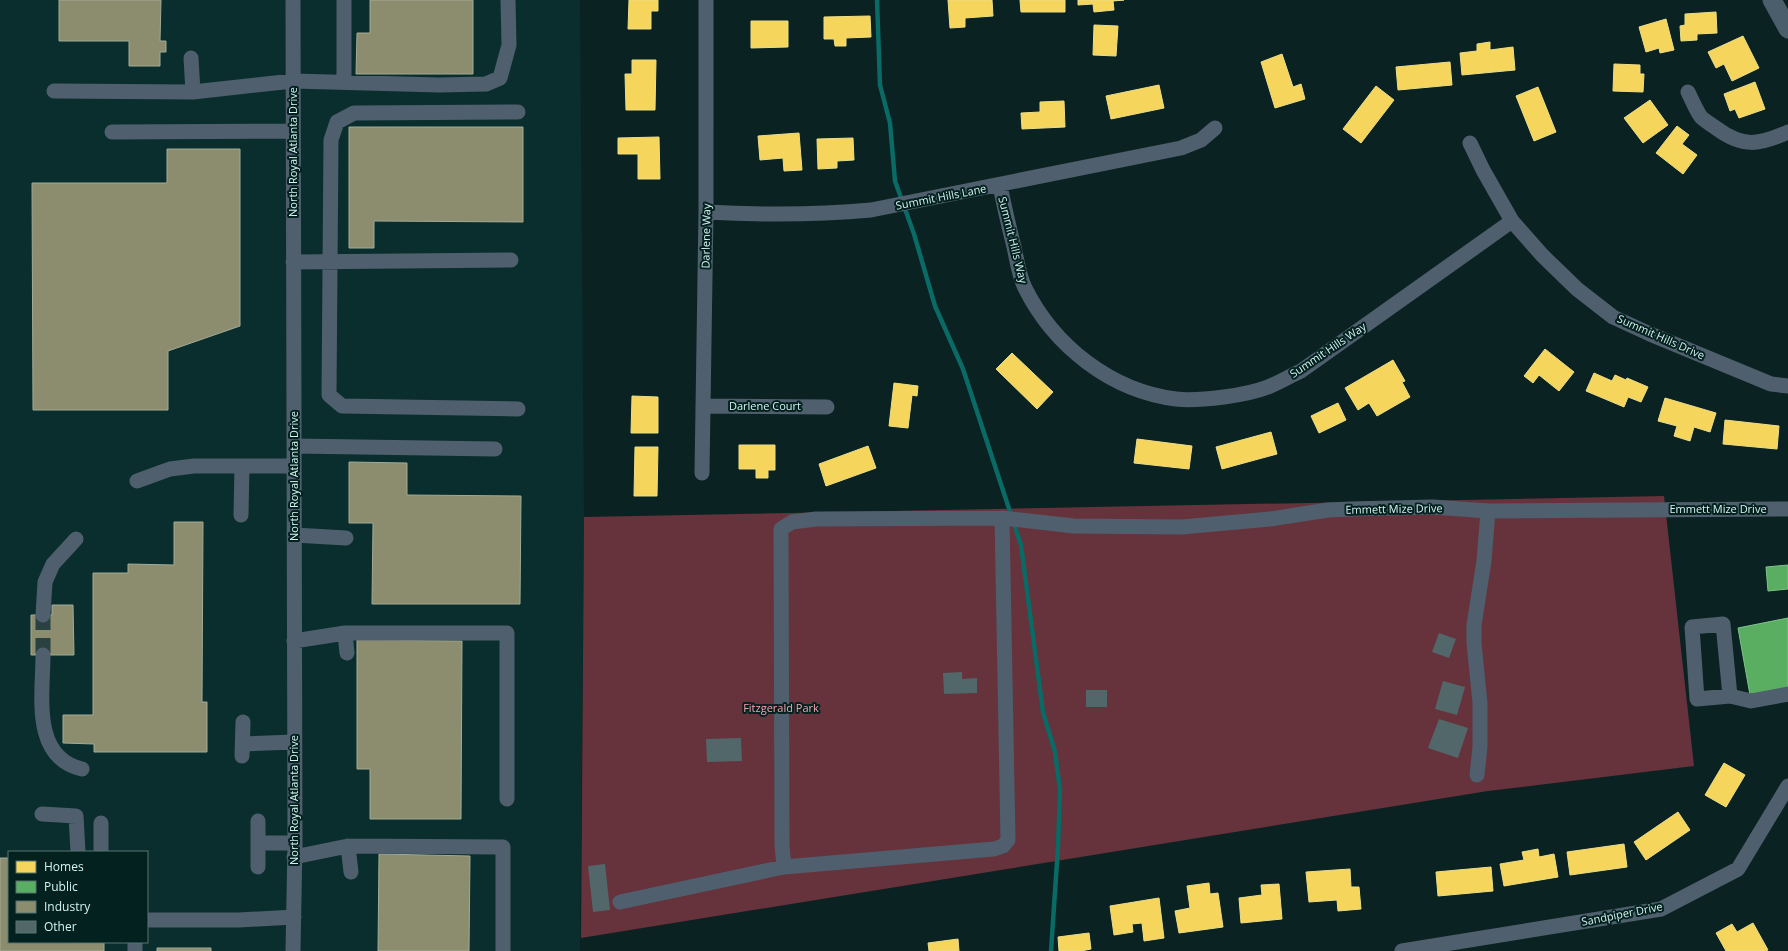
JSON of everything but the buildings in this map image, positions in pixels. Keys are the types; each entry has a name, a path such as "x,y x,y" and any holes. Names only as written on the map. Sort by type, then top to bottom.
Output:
{"main road":[{"path":"1772,0 1788,29"}],"street":[{"name":"North Royal Atlanta Drive","path":"293,951 295,850 293,262 294,0"},
{"path":"344,0 344,82"},
{"path":"54,91 193,92 293,81 486,84 500,78 509,44 508,0"},
{"name":"Darlene Way","path":"702,472 706,212 706,0"},
{"path":"191,58 193,92"},
{"path":"1688,92 1702,117 1724,134 1741,142 1755,144 1788,132"},
{"path":"518,112 354,113 337,122 331,140 329,261 329,395 342,406 518,409"},
{"name":"Summit Hills Lane","path":"706,212 755,215 837,213 871,210 1180,148 1201,140 1215,128"},
{"path":"112,132 293,131"},
{"name":"Summit Hills Drive","path":"1470,143 1482,170 1512,221 1542,256 1577,288 1613,316 1650,334 1771,384 1788,386"},
{"name":"Summit Hills Way","path":"1000,185 1016,260 1025,288 1045,319 1064,343 1088,363 1113,379 1145,392 1176,399 1205,399 1236,395 1268,387 1301,370 1512,221"},
{"path":"293,262 511,260"},
{"name":"Darlene Court","path":"704,406 827,407"},
{"path":"294,446 495,449"},
{"path":"137,482 170,470 194,466 294,466"},
{"path":"241,515 242,466"},
{"name":"Emmett Mize Drive","path":"784,867 782,845 782,529 792,522 816,519 1002,518 1074,526 1182,527 1270,519 1336,510 1433,507 1488,511 1788,508"},
{"path":"1477,775 1480,747 1480,703 1474,643 1474,626 1484,561 1488,511"},
{"path":"620,902 784,867 994,849 1003,846 1008,840 1002,518"},
{"path":"294,535 346,538"},
{"path":"43,614 45,582 53,564 76,539"},
{"path":"1730,696 1723,624 1692,626 1697,699 1730,696 1752,701 1788,694"},
{"path":"294,641 345,633 507,633 507,799"},
{"path":"345,633 347,653"},
{"path":"43,655 42,723 48,742 55,754 66,763 82,769"},
{"path":"243,722 242,750 294,742"},
{"name":"Sandpiper Drive","path":"1402,951 1661,909 1738,869 1788,786"},
{"path":"42,814 76,816 78,851"},
{"path":"258,821 258,867"},
{"path":"101,823 101,851"},
{"path":"259,843 295,850 348,846 503,847 503,951"},
{"path":"348,846 351,872"},
{"path":"148,920 239,920 294,917"}],"shaded area":[{"path":"0,0 580,0 584,517 580,951 0,951"}],"green space":[{"name":"Fitzgerald Park","path":"1664,496 1694,766 1488,791 581,938 584,517"}],"waterway":[{"path":"877,0 880,85 890,123 895,181 914,234 935,306 963,369 1021,545 1043,712 1055,752 1060,790 1051,951"}],"tunnel":[{"path":"43,615 43,655"}]}
